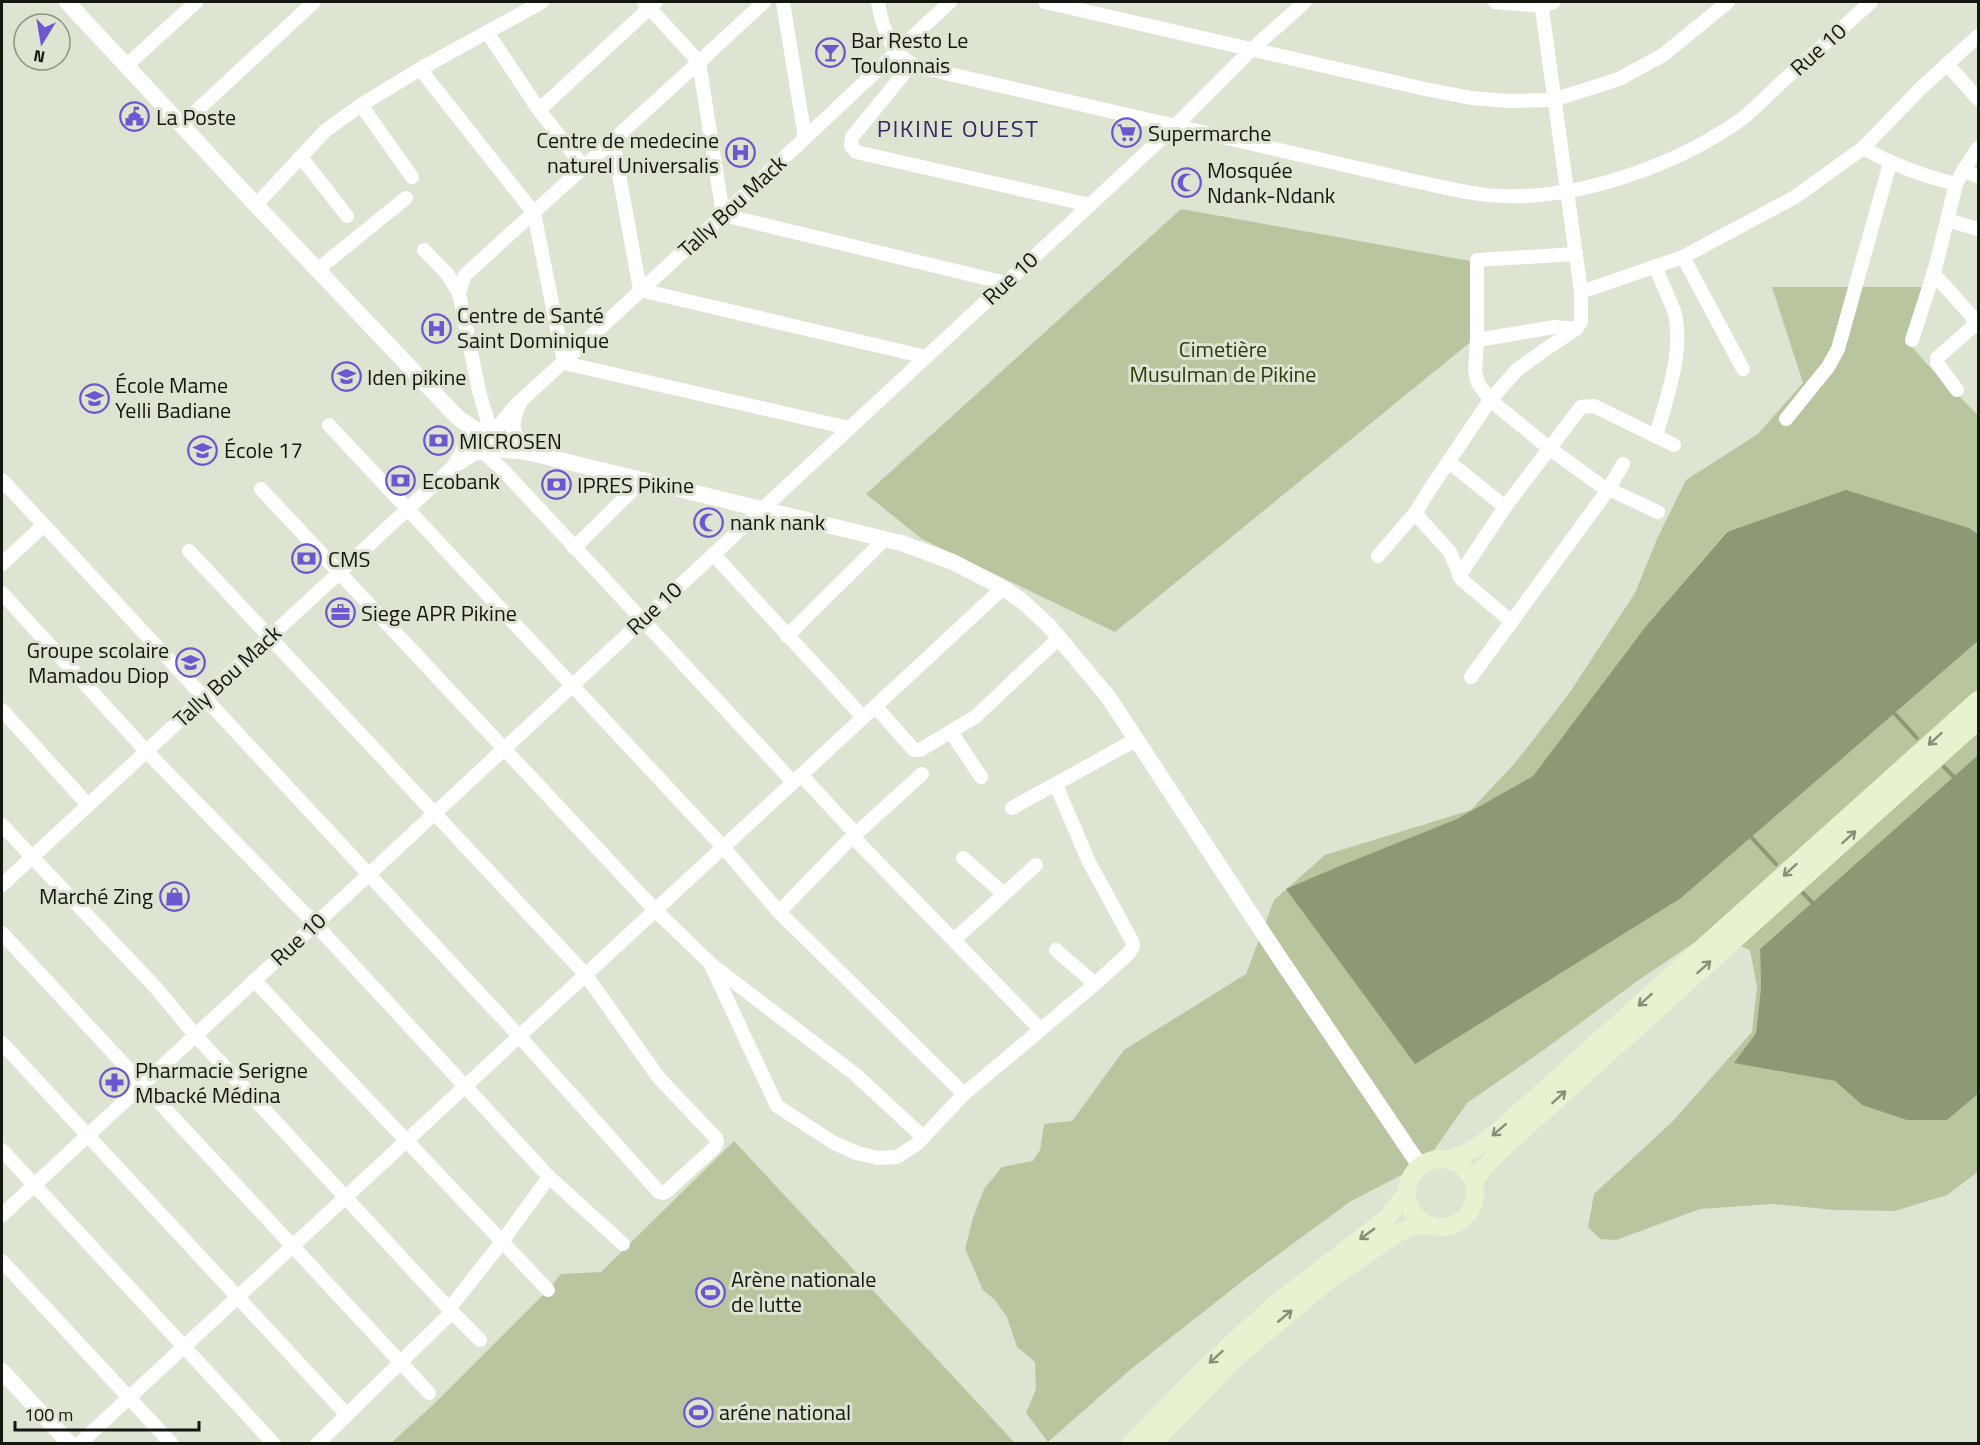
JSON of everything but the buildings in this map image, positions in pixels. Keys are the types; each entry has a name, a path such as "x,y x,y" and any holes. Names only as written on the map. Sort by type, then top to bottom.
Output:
{"main road":[{"path":"1449,1160 1472,1150 1495,1134 1978,700"},
{"path":"1474,1184 1500,1150 1978,721"},
{"path":"1152,1443 1221,1372 1330,1279 1398,1233 1412,1227 1450,1226 1466,1216 1474,1201 1474,1184 1460,1164 1449,1160 1429,1161 1413,1173 1409,1182 1407,1192 1414,1213 1432,1225"},
{"path":"1130,1443 1208,1365 1273,1306 1388,1217 1407,1192"}],"street":[{"path":"69,2 317,270 458,418 481,439 503,470 641,620 855,835 1041,1030"},
{"path":"126,66 196,2"},
{"path":"181,124 314,2"},
{"path":"256,205 325,131 361,105 420,69 542,2"},
{"path":"459,293 465,274 764,2"},
{"path":"783,2 805,138"},
{"path":"878,2 880,20 896,53 911,65 852,137 851,146 856,152 1090,204"},
{"name":"Tally Bou Mack","path":"2,885 950,2"},
{"path":"1045,2 1425,89 1471,98 1509,101 1553,100 1619,79 1663,55 1728,2"},
{"name":"Rue 10","path":"2,1215 1175,126 1252,49 1305,2"},
{"path":"1378,556 1416,512 1490,400 1517,370 1576,329 1581,322 1581,292 1568,190 1553,100 1545,3 1495,2"},
{"name":"Rue 10","path":"911,65 1472,193 1504,196 1568,190 1640,172 1682,154 1740,120 1871,2"},
{"path":"539,110 650,3 699,62 723,215 1006,283"},
{"path":"487,32 539,110 583,166"},
{"path":"1581,292 1683,257 1795,197 1863,148 1978,36"},
{"path":"1947,64 1978,99"},
{"path":"420,69 534,213 564,363 849,428"},
{"path":"361,105 412,177"},
{"path":"613,141 640,290 926,357"},
{"path":"1863,148 1890,163 1922,176 1956,184"},
{"path":"1912,340 1933,273 1956,184 1978,148"},
{"path":"301,157 347,216"},
{"path":"1786,419 1827,367 1838,349 1890,163"},
{"path":"1963,171 1978,176"},
{"path":"317,270 406,198"},
{"path":"1947,220 1978,229"},
{"path":"423,250 448,275 459,293 479,391 481,439"},
{"path":"1576,254 1477,260 1475,370 1478,383 1490,400 1549,448 1608,490 1658,512"},
{"path":"1683,257 1743,369"},
{"path":"1656,268 1674,312 1677,329 1671,379 1656,436"},
{"path":"1933,273 1978,322 1937,358 1937,363 1957,390"},
{"path":"1477,340 1555,327 1576,329"},
{"path":"516,406 512,425 514,436 524,451"},
{"path":"1459,576 1504,507 1581,407 1594,406 1674,445"},
{"path":"329,425 723,847 779,912 964,1094"},
{"path":"481,439 919,549 953,562 1003,588 1038,615 1109,698 1420,1166"},
{"path":"1449,462 1504,507"},
{"path":"1471,677 1608,490 1623,464"},
{"path":"574,548 644,479"},
{"path":"2,480 519,1036 659,1192 667,1191 715,1147 716,1138 659,1078 585,975 189,550"},
{"path":"261,489 655,910 710,963 856,1076 922,1137"},
{"path":"1416,512 1450,552 1459,576 1512,622"},
{"path":"2,564 44,525"},
{"path":"787,636 885,539"},
{"path":"713,554 863,717"},
{"path":"79,1443 1003,588"},
{"path":"2,593 146,751 315,924 549,1177 623,1244"},
{"path":"875,706 916,751 975,717 1059,638"},
{"path":"2,710 88,805"},
{"path":"951,732 981,777"},
{"path":"1012,808 1137,739"},
{"path":"779,912 855,835 922,774"},
{"path":"710,963 777,1106 834,1143 878,1158 897,1157 917,1144 964,1094 1095,984 1129,953 1133,946 1132,940 1089,862 1056,785"},
{"path":"2,825 157,989 195,1035 480,1340"},
{"path":"963,858 1004,894"},
{"path":"954,940 1036,865"},
{"path":"2,933 429,1394"},
{"path":"1056,950 1095,984"},
{"path":"254,980 548,1290"},
{"path":"2,1043 347,1415"},
{"path":"2,1150 274,1443"},
{"path":"317,1443 401,1364 450,1310 549,1177"},
{"path":"2,1261 172,1443"},
{"path":"2,1371 70,1443"}],"green space":[{"name":"Cimetière Musulman de Pikine","path":"1181,209 1476,262 1473,340 1115,632 922,539 866,494"},
{"path":"1772,287 1925,287 1906,340 1978,415 1978,534 1969,528 1727,531 1646,626 1533,776 1458,819 1342,865 1681,898 1978,641 1978,755 1760,949 1761,987 1756,1033 1735,1062 1835,1081 1862,1105 1947,1120 1978,1094 1978,1172 1947,1195 1895,1211 1836,1210 1772,1204 1700,1209 1616,1240 1600,1239 1588,1227 1594,1194 1672,1122 1752,1032 1757,987 1750,950 1729,941 1695,942 1467,1103 1425,1163 1351,1201 1249,1276 1131,1369 1048,1442 1026,1413 1036,1389 1035,1362 1017,1347 1007,1317 995,1300 983,1290 965,1249 984,1189 1002,1167 1033,1161 1040,1150 1044,1124 1072,1121 1124,1050 1246,974 1274,900 1325,855 1471,810 1515,763 1568,695 1635,593 1657,539 1686,480 1758,434 1803,383"},
{"name":"Arène nationale de lutte","path":"734,1141 1015,1443 391,1443 434,1404 548,1290 561,1274 601,1272"}],"shaded area":[{"path":"1846,490 1969,528 1978,534 1978,641 1681,898 1415,1064 1286,889 1457,819 1533,776 1646,626 1727,532"},
{"path":"1978,755 1978,1094 1947,1120 1907,1120 1862,1105 1835,1081 1734,1063 1756,1033 1761,987 1760,949"}],"waterway":[{"path":"1895,714 1917,738"},
{"path":"1944,767 1954,777"},
{"path":"1752,838 1776,864"},
{"path":"1803,893 1812,902"}],"place":[{"name":"Bar Resto Le Toulonnais","path":"830,53"},
{"name":"La Poste","path":"135,117"},
{"name":"Supermarche","path":"1127,133"},
{"name":"Centre de medecine naturel Universalis","path":"740,153"},
{"name":"Mosquée Ndank-Ndank","path":"1186,183"},
{"name":"Centre de Santé Saint Dominique","path":"436,328"},
{"name":"Iden pikine","path":"346,377"},
{"name":"École Mame Yelli Badiane","path":"94,398"},
{"name":"MICROSEN","path":"438,441"},
{"name":"École 17","path":"203,450"},
{"name":"Ecobank","path":"401,481"},
{"name":"IPRES Pikine","path":"556,485"},
{"name":"nank nank","path":"709,522"},
{"name":"CMS","path":"307,559"},
{"name":"Siege APR Pikine","path":"340,613"},
{"name":"Groupe scolaire Mamadou Diop","path":"190,663"},
{"name":"Marché Zing","path":"174,896"},
{"name":"Pharmacie Serigne Mbacké Médina","path":"114,1083"},
{"name":"Arène nationale de lutte","path":"710,1292"},
{"name":"aréne national","path":"698,1412"}],"district":[{"name":"PIKINE OUEST","path":"958,128"}]}
